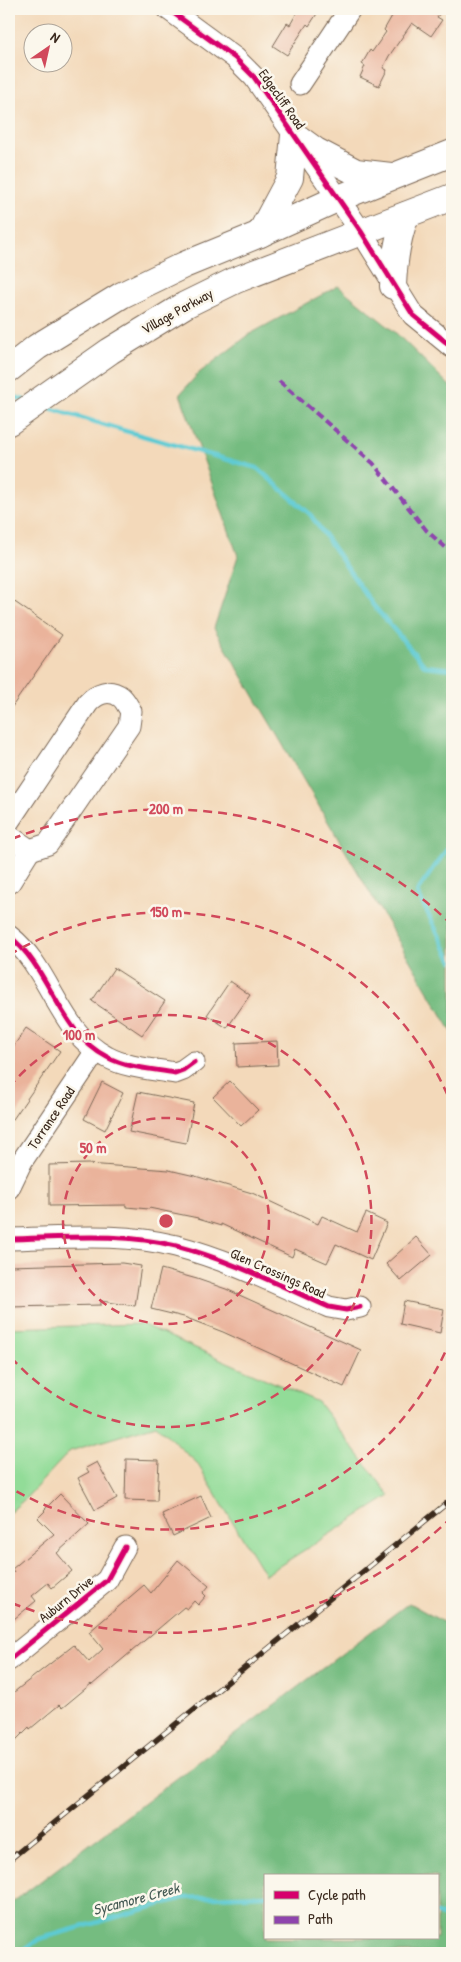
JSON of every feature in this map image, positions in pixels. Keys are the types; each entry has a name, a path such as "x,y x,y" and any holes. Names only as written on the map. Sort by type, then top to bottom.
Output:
{"main road":[{"path":"294,135 316,151 356,172 395,176"},
{"path":"260,234 290,178 294,135"},
{"path":"9,370 37,347 122,295 184,265 260,234 339,198 452,153"},
{"path":"362,233 452,198"},
{"path":"393,286 397,240 406,215"},
{"name":"Village Parkway","path":"9,422 137,334 185,305 236,280 362,233"}],"street":[{"name":"Edgecliff Road","path":"168,9 236,58 254,76 339,198 413,315 452,348"},
{"path":"300,84 350,9"},
{"path":"9,821 88,703 96,694 108,692 122,697 131,711 129,726 48,844 30,850 9,881"},
{"path":"9,836 30,850"},
{"path":"9,936 25,950 72,1026 96,1051 121,1063 175,1073 194,1062"},
{"name":"Torrance Road","path":"9,1188 22,1161 96,1051"},
{"name":"Glen Crossings Road","path":"9,1238 89,1237 136,1239 175,1246 225,1261 329,1308 346,1310 360,1307"},
{"name":"Auburn Drive","path":"9,1660 107,1580 125,1546"}],"green space":[{"path":"338,286 395,332 452,388 452,1032 214,628 238,556 180,394 199,373 250,334"},
{"path":"141,1324 318,1402 390,1496 265,1575 197,1463 156,1425 70,1451 26,1498 9,1513 9,1328"},
{"path":"409,1603 452,1627 452,1953 9,1953 9,1905"}],"building":[{"path":"299,9 320,9 309,26 307,24 287,55 273,46 287,23 290,25"},
{"path":"396,9 443,9 437,17 442,20 431,36 412,23 389,56 383,68 387,70 379,86 360,77 365,66 362,64 370,50 372,52 386,32 384,30"},
{"path":"9,598 62,635 9,711"},
{"path":"114,968 165,1001 142,1035 92,1001"},
{"path":"230,981 250,995 227,1028 207,1015"},
{"path":"26,1028 60,1051 9,1125 9,1053"},
{"path":"277,1041 278,1065 237,1067 236,1043"},
{"path":"230,1081 258,1110 241,1126 213,1097"},
{"path":"102,1082 123,1093 105,1130 84,1119"},
{"path":"138,1092 194,1103 186,1143 129,1132"},
{"path":"88,1164 169,1170 195,1176 252,1193 318,1224 322,1216 357,1232 366,1213 387,1223 371,1260 336,1244 327,1263 295,1249 292,1257 221,1224 221,1226 198,1218 149,1208 126,1207 126,1205 49,1206 49,1165"},
{"path":"416,1237 432,1255 401,1281 386,1264"},
{"path":"122,1263 141,1266 135,1306 101,1301 101,1305 9,1307 9,1266"},
{"path":"161,1269 226,1289 361,1350 344,1387 223,1332 184,1317 151,1309"},
{"path":"404,1301 444,1309 440,1333 400,1324"},
{"path":"126,1459 159,1460 157,1501 125,1500"},
{"path":"97,1462 117,1498 95,1510 78,1478 89,1472 86,1468"},
{"path":"60,1494 89,1524 57,1553 72,1571 52,1588 48,1583 32,1596 36,1601 9,1623 9,1576 14,1572 12,1569 54,1534 38,1518"},
{"path":"201,1496 211,1518 173,1536 162,1514"},
{"path":"178,1560 209,1586 203,1593 206,1596 198,1605 194,1601 187,1609 184,1607 92,1685 62,1708 59,1705 30,1729 29,1727 9,1747 9,1696 74,1645 89,1662 103,1649 89,1632 144,1585 151,1593"}],"waterway":[{"path":"9,391 15,397 24,400"},
{"path":"46,407 257,468 310,514 373,605 425,666 452,669"},
{"path":"452,842 417,892 452,961"},
{"name":"Sycamore Creek","path":"20,1953 39,1939 183,1898 264,1895"},
{"name":"Sycamore Creek","path":"438,1914 452,1921"}],"railway":[{"path":"9,1860 452,1499"}],"marked path":[{"path":"279,381 373,463 427,531 452,553"}],"cycle path":[{"path":"168,9 235,58 254,77 362,233 413,315 452,347"},
{"path":"9,936 23,949 35,965 66,1016 90,1046 115,1061 149,1069 175,1073 194,1062"},
{"path":"9,1239 114,1237 156,1242 216,1258 329,1307 346,1310 360,1307"},
{"path":"9,1660 107,1580 125,1547"}]}
